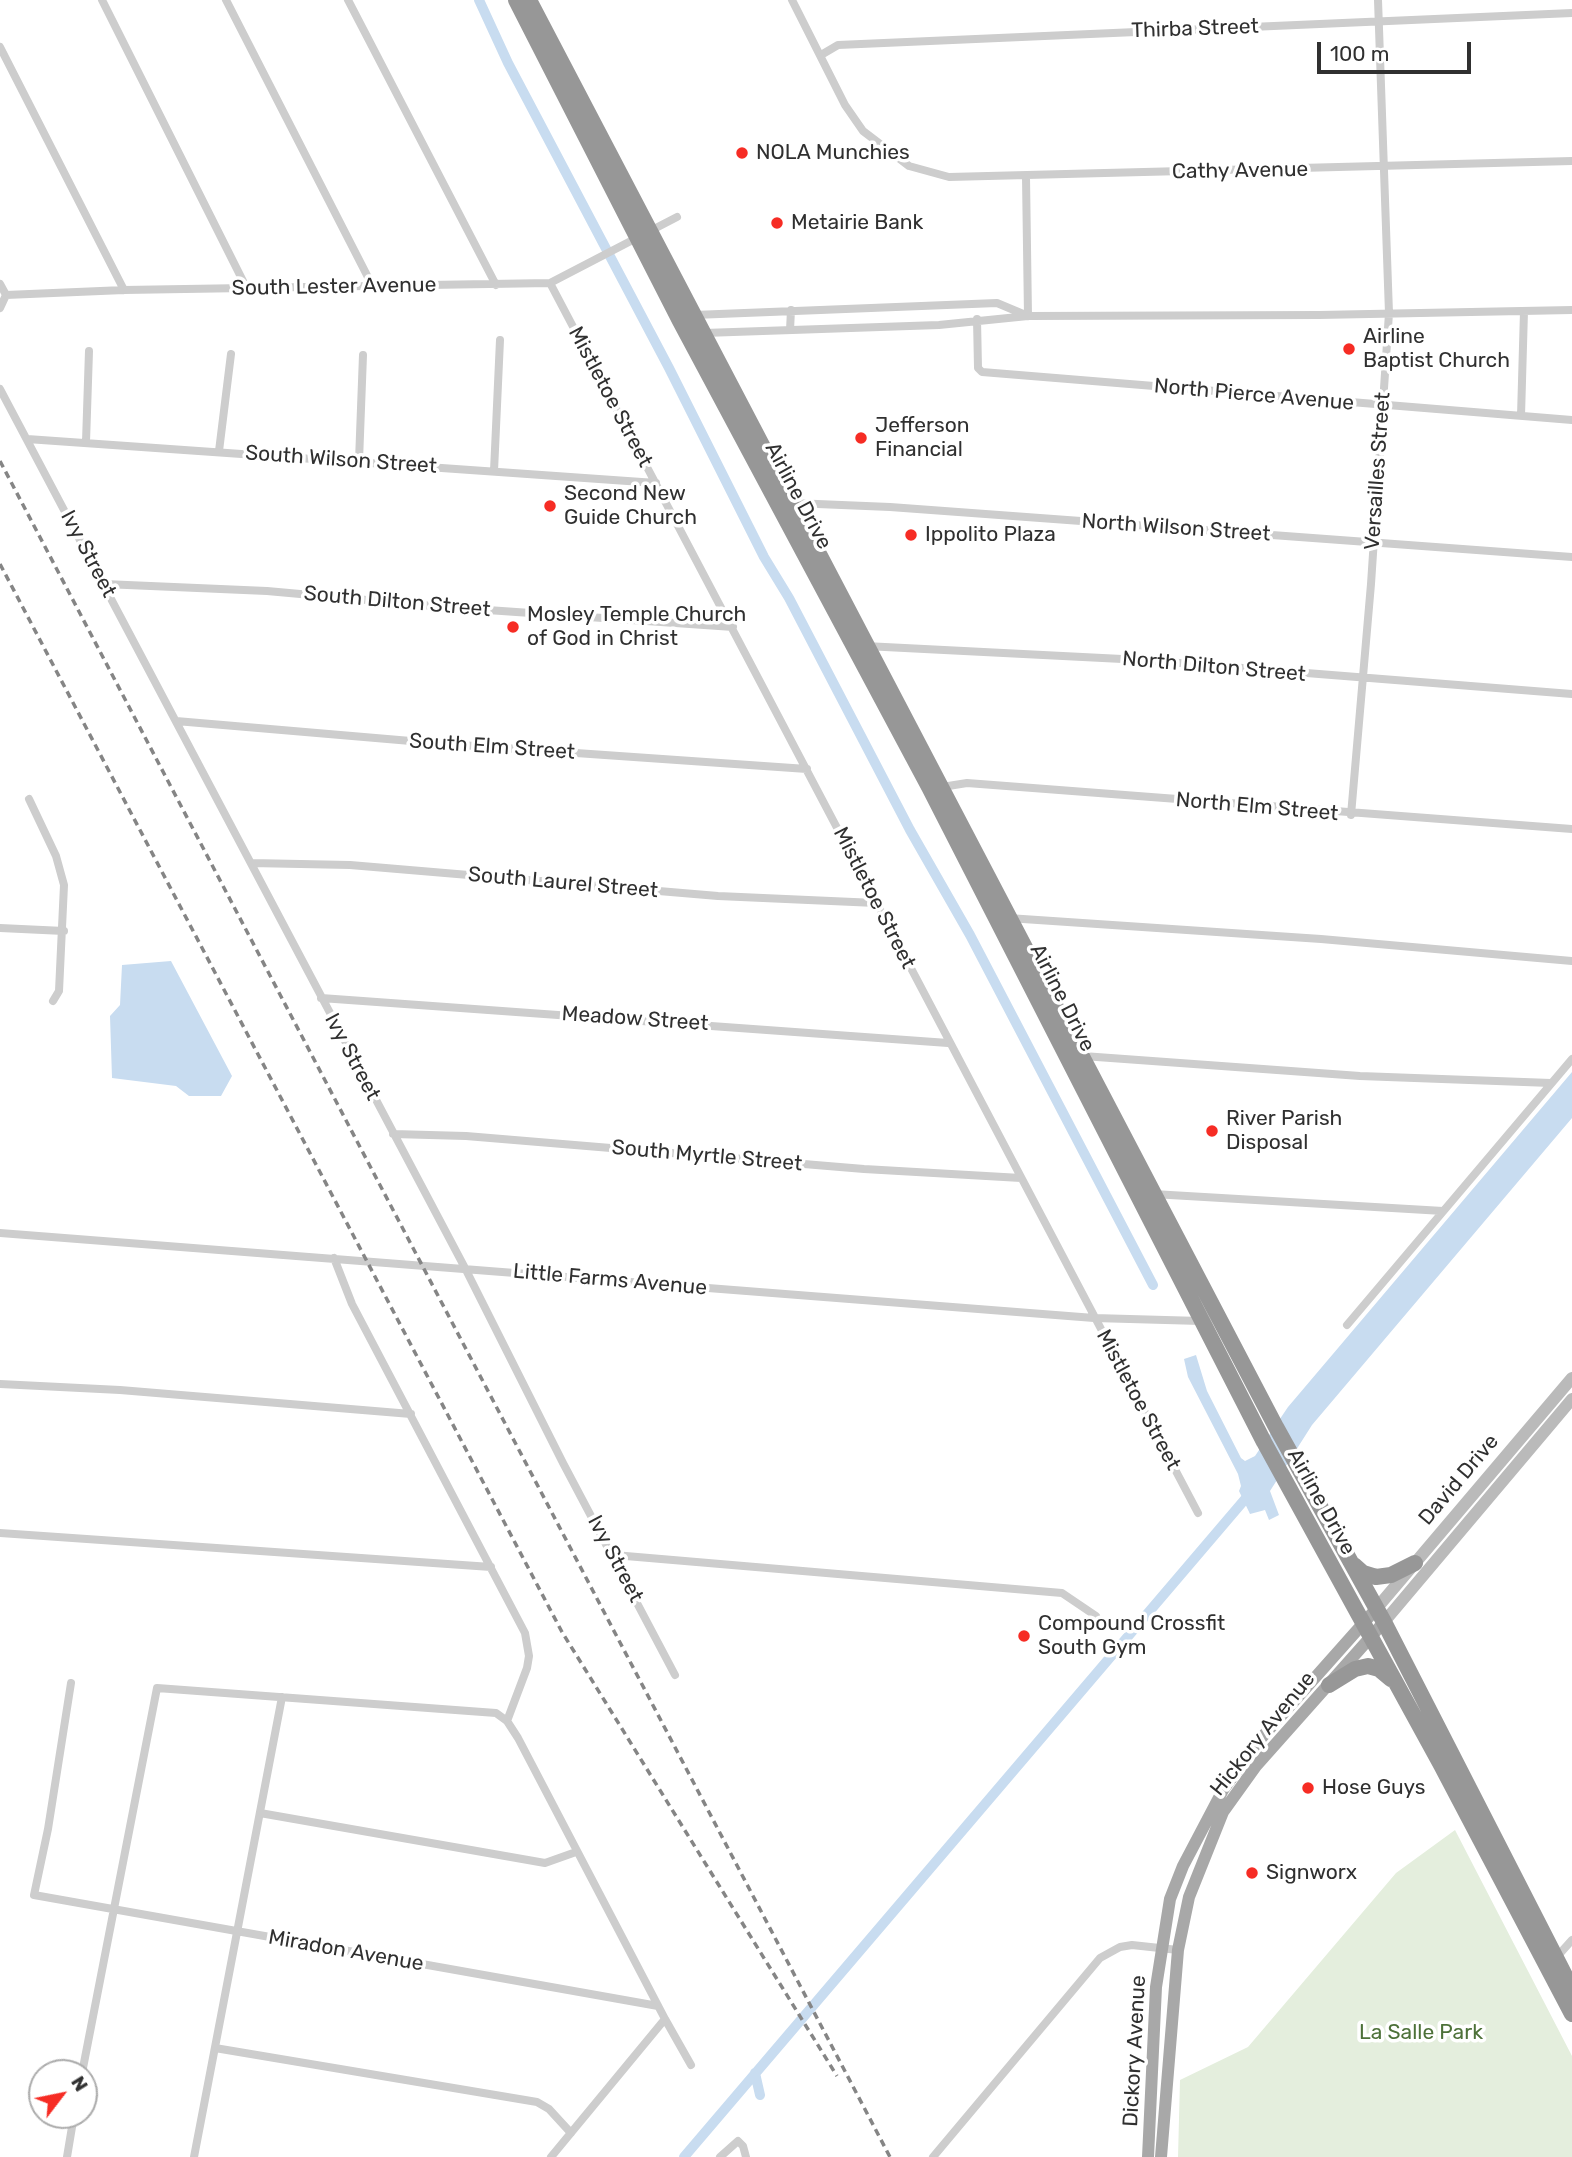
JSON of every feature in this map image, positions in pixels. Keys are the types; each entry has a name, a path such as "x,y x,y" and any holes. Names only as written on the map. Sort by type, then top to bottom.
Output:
{"highway":[{"name":"Airline Drive","path":"516,0 637,237 691,326 862,646 1148,1195 1220,1317 1276,1427 1380,1615 1551,1961 1572,2014"},
{"name":"Airline Drive","path":"530,0 637,237"},
{"name":"Airline Drive","path":"862,646 942,787 1005,920"},
{"name":"Airline Drive","path":"1148,1195 1201,1321 1264,1442 1551,1961 1572,1989"},
{"path":"1351,1562 1363,1573 1376,1577 1391,1575 1415,1563"},
{"path":"1329,1685 1355,1669 1368,1666 1379,1669 1396,1682"}],"main road":[{"name":"David Drive","path":"1380,1615 1415,1563 1572,1378"},
{"name":"David Drive","path":"1380,1615 1572,1399"},
{"name":"Hickory Avenue","path":"1161,1948 1170,1899 1183,1866 1223,1790 1256,1744 1380,1615"},
{"name":"Hickory Avenue","path":"1178,1950 1189,1897 1223,1812 1256,1766 1329,1685 1367,1630"},
{"name":"Dickory Avenue","path":"1148,2157 1156,1987 1161,1948"},
{"name":"Dickory Avenue","path":"1161,2157 1178,1950"}],"street":[{"path":"102,0 247,289"},
{"path":"226,0 373,286"},
{"path":"348,0 496,285"},
{"path":"792,0 821,55"},
{"name":"Versailles Street","path":"1350,814 1363,679 1389,313 1378,0"},
{"name":"Thirba Street","path":"821,55 838,45 1572,13"},
{"path":"0,47 124,290"},
{"name":"Cathy Avenue","path":"821,55 845,106 863,131 909,166 948,177 1572,161"},
{"path":"1026,177 1028,316"},
{"name":"South Lester Avenue","path":"6,295 124,290 550,283 677,217"},
{"name":"Mistletoe Street","path":"550,283 733,626 948,1043 1198,1513"},
{"path":"0,284 6,295 0,308"},
{"path":"691,326 791,310 997,303 1028,316"},
{"path":"790,330 791,310"},
{"path":"841,310 841,328"},
{"path":"691,326 790,330 939,325 1028,316 1572,310"},
{"path":"1521,416 1524,312"},
{"name":"North Pierce Avenue","path":"977,320 979,370 1572,420"},
{"path":"494,471 500,340"},
{"path":"86,442 89,351"},
{"path":"219,451 230,354"},
{"path":"359,461 363,355"},
{"name":"Ivy Street","path":"0,389 465,1268 563,1463 614,1555 675,1675"},
{"name":"South Wilson Street","path":"27,439 656,483"},
{"name":"North Wilson Street","path":"786,504 881,506 1572,557"},
{"name":"South Dilton Street","path":"104,584 267,591 444,607 733,626"},
{"name":"North Dilton Street","path":"862,646 1142,660 1572,694"},
{"name":"South Elm Street","path":"176,721 446,744 807,769"},
{"name":"North Elm Street","path":"942,787 967,783 1572,830"},
{"path":"29,799 56,856 64,885 64,931 59,991 53,1002"},
{"name":"South Laurel Street","path":"251,863 351,865 718,896 876,903"},
{"path":"1005,920 1321,939 1572,961"},
{"path":"0,928 64,931"},
{"name":"Meadow Street","path":"321,998 948,1043"},
{"path":"1077,1059 1360,1076 1551,1083"},
{"path":"1347,1325 1572,1059"},
{"name":"South Myrtle Street","path":"393,1134 466,1136 864,1169 1021,1178"},
{"path":"1148,1195 1443,1211"},
{"name":"Little Farms Avenue","path":"0,1233 1094,1318 1201,1321 1220,1317"},
{"path":"334,1258 352,1304 529,1644 527,1668 507,1721"},
{"path":"0,1384 120,1390 411,1414"},
{"path":"0,1533 491,1567"},
{"path":"614,1555 1062,1593 1096,1616"},
{"name":"Miradon Avenue","path":"71,1683 48,1829 34,1895 658,2006"},
{"path":"85,2059 157,1688 392,1707 475,1709 496,1713 507,1721 691,2065"},
{"path":"194,2157 282,1697"},
{"path":"260,1813 545,1863 576,1852"},
{"path":"1551,1961 1572,1940"},
{"path":"933,2157 1100,1958 1120,1947 1178,1950"},
{"path":"551,2157 665,2018"},
{"path":"215,2048 537,2102 550,2109 571,2133"},
{"path":"67,2157 72,2129"},
{"path":"720,2157 738,2141 743,2146 746,2157"}],"green space":[{"name":"La Salle Park","path":"1455,1830 1572,2056 1572,2157 1178,2157 1180,2080 1248,2047 1396,1873"}],"water":[{"path":"171,961 232,1076 221,1096 189,1096 176,1086 112,1078 110,1016 120,1005 122,965"},
{"path":"1572,1072 1572,1118 1312,1425 1270,1491 1279,1515 1269,1520 1265,1510 1250,1514 1239,1491 1241,1486 1238,1474 1188,1377 1184,1359 1196,1355 1207,1391 1241,1458 1245,1461 1255,1456 1288,1407"}],"waterway":[{"path":"479,0 508,63 669,368 764,557 789,598 910,830 970,935 1153,1285"},
{"path":"684,2157 1252,1491"},
{"path":"755,2073 760,2095"}],"railway":[{"path":"0,461 890,2157"},
{"path":"0,564 562,1632 837,2076"}],"place":[{"name":"NOLA Munchies","path":"742,153"},
{"name":"Metairie Bank","path":"777,223"},
{"name":"Airline Baptist Church","path":"1349,349"},
{"name":"Jefferson Financial","path":"861,438"},
{"name":"Second New Guide Church","path":"550,506"},
{"name":"Ippolito Plaza","path":"911,535"},
{"name":"Mosley Temple Church of God in Christ","path":"513,627"},
{"name":"River Parish Disposal","path":"1212,1131"},
{"name":"Compound Crossfit South Gym","path":"1024,1636"},
{"name":"Hose Guys","path":"1308,1788"},
{"name":"Signworx","path":"1252,1873"}]}
